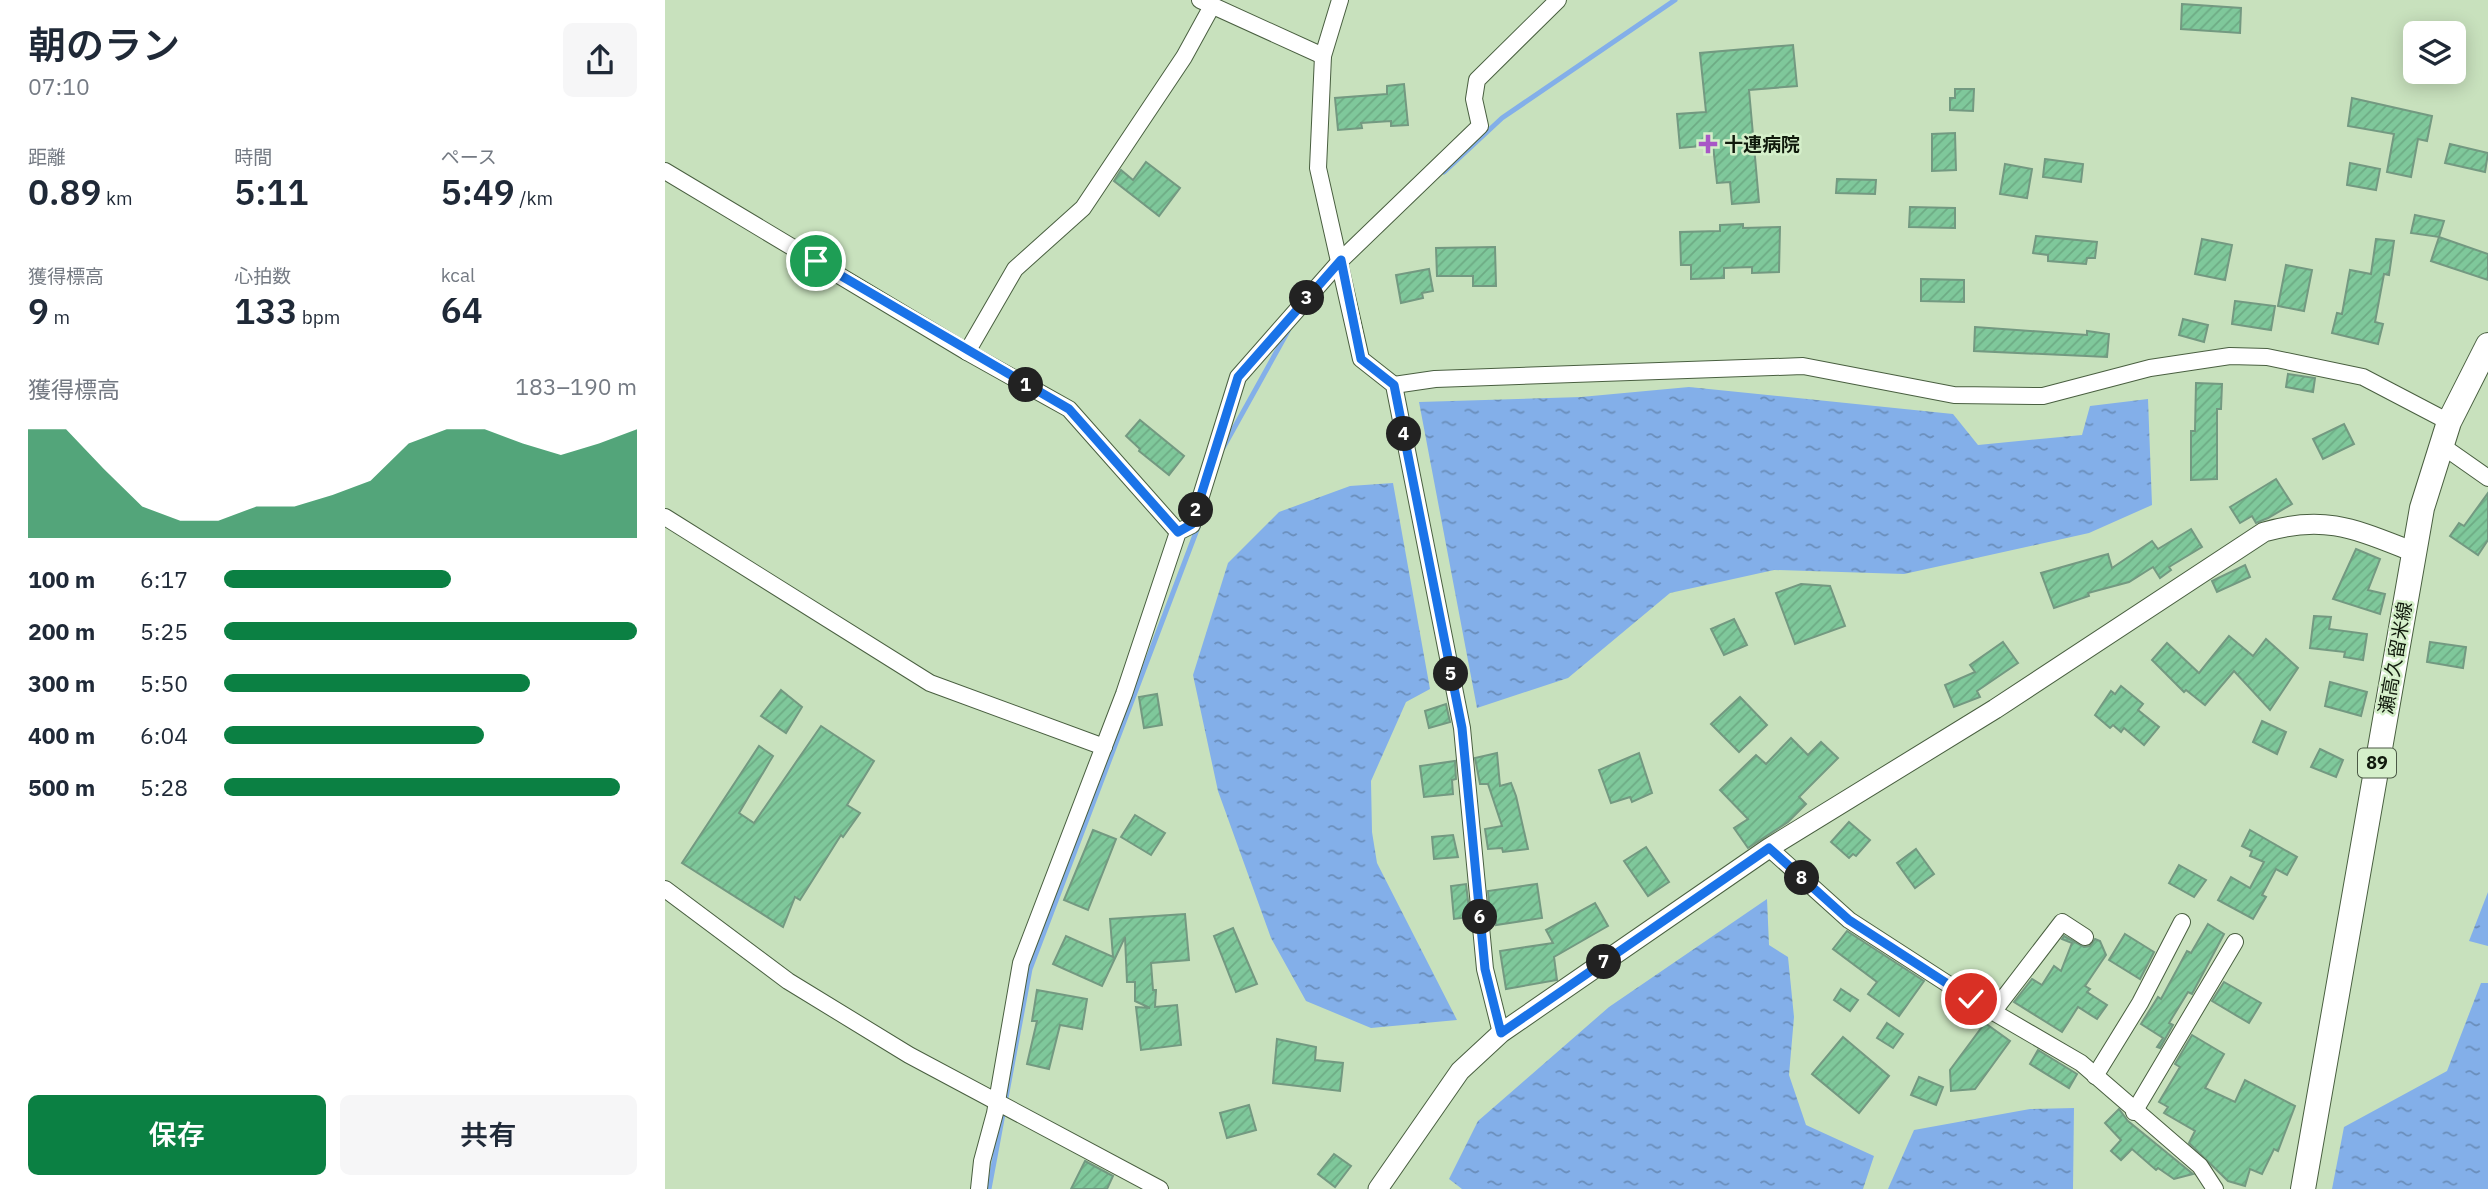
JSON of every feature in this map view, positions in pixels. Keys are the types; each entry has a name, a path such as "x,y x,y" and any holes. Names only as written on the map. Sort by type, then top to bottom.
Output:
{"main road":[{"name":"瀬高久留米線","path":"2303,1189 2423,508 2449,422 2488,345"}],"street":[{"path":"1340,0 1323,56 1318,168 1341,260 1361,359 1394,385 1462,728 1485,969 1501,1033"},
{"path":"979,1189 982,1161 1021,963 1104,747 1178,532 1192,524 1238,377 1341,260 1480,126 1473,99 1477,80 1557,0"},
{"path":"967,352 1015,269 1083,208 1184,57 1206,3 1323,56"},
{"path":"665,171 967,352 1069,409 1178,532"},
{"path":"1394,385 1435,379 1803,366 1954,395 2043,396 2150,368 2231,356 2267,357 2363,377 2449,422"},
{"path":"2441,445 2488,478"},
{"path":"665,517 929,683 1104,747"},
{"path":"1378,1189 1460,1071 1501,1033 1769,848 1996,709 2264,532 2287,525 2338,524 2414,552"},
{"path":"1769,848 1849,920 1993,1012 2081,1063 2134,1112 2200,1166 2215,1189"},
{"path":"665,888 788,981 909,1055 1160,1189"},
{"path":"1993,1012 2062,922 2085,937"},
{"path":"2095,1076 2140,1003 2182,922"},
{"path":"2134,1112 2235,942"}],"water":[{"path":"1689,387 1953,414 1978,445 2082,435 2090,406 2148,399 2152,505 2089,533 1904,574 1774,570 1670,593 1568,678 1477,708 1419,402 1581,397"},
{"path":"1393,483 1430,689 1406,702 1371,781 1372,832 1377,863 1457,1020 1371,1028 1306,1001 1271,938 1218,791 1193,675 1228,563 1279,512 1350,486"},
{"path":"2488,892 2488,946 2469,941"},
{"path":"1767,899 1769,945 1788,957 1794,1017 1789,1075 1806,1125 1874,1156 1863,1189 1462,1189 1449,1179 1478,1121 1609,1007"},
{"path":"2481,983 2488,983 2488,1189 2332,1189 2344,1127 2447,1071"},
{"path":"2074,1108 2073,1189 1888,1189 1914,1130 2030,1109"}],"building":[{"path":"2182,4 2241,8 2240,33 2181,29"},
{"path":"1793,45 1797,86 1749,90 1759,202 1732,204 1730,182 1717,183 1713,145 1680,148 1677,114 1706,112 1700,53"},
{"path":"1404,84 1408,125 1391,126 1391,121 1361,123 1362,128 1338,130 1335,98 1387,94 1387,86"},
{"path":"1955,89 1974,89 1973,111 1950,110 1950,98 1955,98"},
{"path":"2352,98 2432,116 2427,141 2418,139 2411,177 2387,172 2394,134 2348,126"},
{"path":"1955,133 1956,170 1932,171 1932,134"},
{"path":"2450,144 2488,153 2485,172 2445,163"},
{"path":"2045,159 2083,164 2081,182 2043,177"},
{"path":"1146,162 1180,188 1159,216 1114,181 1121,170 1133,180"},
{"path":"2350,163 2380,169 2376,190 2347,185"},
{"path":"2005,164 2032,169 2027,198 2000,194"},
{"path":"1837,179 1876,180 1875,194 1836,193"},
{"path":"1910,207 1955,208 1955,228 1909,227"},
{"path":"2415,215 2444,221 2439,237 2411,233"},
{"path":"1743,224 1743,228 1780,227 1779,272 1752,273 1752,267 1724,268 1724,278 1691,279 1691,265 1681,265 1680,232 1720,231 1720,225"},
{"path":"2036,236 2097,242 2095,258 2087,258 2086,264 2048,261 2048,255 2033,253"},
{"path":"2439,237 2488,254 2488,280 2431,261"},
{"path":"2202,239 2232,245 2225,280 2195,274"},
{"path":"2376,239 2394,241 2389,275 2384,274 2375,322 2383,324 2378,344 2332,333 2337,313 2342,314 2350,270 2371,274"},
{"path":"1495,247 1496,286 1473,286 1473,276 1437,276 1436,248"},
{"path":"2286,265 2312,270 2304,311 2278,306"},
{"path":"1429,269 1433,291 1422,293 1423,298 1401,303 1396,275"},
{"path":"1921,279 1964,280 1964,302 1921,301"},
{"path":"2235,301 2275,306 2271,330 2232,324"},
{"path":"2183,319 2208,325 2204,342 2179,335"},
{"path":"1975,327 2087,335 2087,331 2109,334 2107,357 1974,351"},
{"path":"2288,374 2315,378 2313,392 2286,387"},
{"path":"2196,383 2222,384 2221,409 2217,409 2217,479 2191,480 2191,431 2195,431"},
{"path":"1140,420 1184,456 1169,475 1139,451 1126,436"},
{"path":"2344,424 2354,444 2323,459 2313,439"},
{"path":"2276,479 2292,504 2256,523 2252,516 2240,523 2230,507"},
{"path":"2488,493 2488,540 2478,555 2450,536 2459,523 2464,526"},
{"path":"2191,529 2202,547 2169,567 2171,570 2160,578 2153,567 2129,582 2088,593 2089,596 2054,608 2041,573 2108,554 2112,568 2152,541 2158,549"},
{"path":"2356,549 2380,559 2368,590 2385,594 2380,614 2333,599"},
{"path":"2245,565 2250,577 2217,592 2212,581"},
{"path":"1801,584 1830,586 1845,626 1795,644 1776,593"},
{"path":"2314,616 2331,617 2329,629 2367,634 2363,660 2344,657 2345,652 2310,648"},
{"path":"1734,619 1747,645 1724,655 1711,629"},
{"path":"2229,636 2253,656 2266,639 2298,668 2270,710 2234,671 2205,705 2186,690 2184,692 2152,660 2167,643 2199,673"},
{"path":"2003,642 2018,663 1977,691 1980,697 1954,707 1945,685 1975,672 1970,665"},
{"path":"2430,642 2466,647 2463,668 2427,662"},
{"path":"2330,682 2367,692 2361,716 2325,706"},
{"path":"2121,686 2143,704 2138,710 2159,727 2144,745 2124,728 2121,732 2113,725 2110,728 2095,715 2111,691 2115,694"},
{"path":"781,690 802,707 786,733 761,716"},
{"path":"1157,694 1162,725 1144,728 1139,697"},
{"path":"1740,697 1767,725 1739,752 1711,724"},
{"path":"1446,704 1450,722 1429,728 1425,711"},
{"path":"2262,721 2286,732 2277,754 2253,742"},
{"path":"821,726 874,761 847,805 860,813 843,837 841,835 800,900 795,897 783,927 682,863 759,746 773,756 739,813 754,823"},
{"path":"1791,738 1808,755 1821,742 1838,758 1799,797 1806,804 1788,822 1748,848 1734,828 1748,819 1720,790 1756,755 1766,764"},
{"path":"2320,749 2343,760 2336,777 2311,767"},
{"path":"1497,753 1500,786 1511,783 1528,849 1503,852 1502,848 1488,849 1485,829 1502,826 1488,784 1480,784 1475,758"},
{"path":"1639,753 1652,793 1632,802 1630,797 1611,803 1599,770"},
{"path":"1455,761 1453,794 1424,797 1420,766"},
{"path":"1135,815 1165,833 1151,855 1121,837"},
{"path":"1849,822 1870,840 1856,856 1853,854 1849,858 1831,842"},
{"path":"1093,830 1116,839 1088,910 1064,900"},
{"path":"2250,830 2297,857 2287,875 2276,869 2262,895 2266,897 2253,919 2218,900 2231,877 2250,888 2264,862 2250,856 2252,851 2242,846"},
{"path":"1453,835 1458,857 1434,859 1432,837"},
{"path":"1646,847 1669,882 1648,896 1624,861"},
{"path":"1916,849 1934,874 1915,888 1897,863"},
{"path":"2179,865 2206,880 2194,897 2169,883"},
{"path":"1466,884 1470,917 1454,919 1451,886"},
{"path":"1537,884 1542,918 1496,925 1495,915 1490,915 1488,891"},
{"path":"1595,903 1608,926 1554,957 1557,980 1506,989 1500,951 1553,943 1546,930"},
{"path":"1185,914 1189,960 1151,963 1153,990 1156,990 1155,1007 1177,1005 1181,1045 1141,1050 1136,1007 1150,1008 1135,1001 1135,982 1127,982 1125,937 1102,986 1053,964 1066,936 1113,957 1110,919"},
{"path":"2208,924 2224,934 2192,994 2188,992 2169,1023 2173,1025 2160,1048 2157,1047 2163,1038 2141,1024 2158,997 2161,999 2187,951 2191,953"},
{"path":"1233,928 1257,984 1236,992 1214,936"},
{"path":"1847,931 1924,981 1899,1016 1868,994 1877,982 1833,949"},
{"path":"2125,934 2154,952 2140,979 2109,960"},
{"path":"2064,936 2084,947 2090,946 2095,939 2100,941 2106,955 2085,986 2090,989 2087,992 2107,1005 2097,1019 2078,1007 2062,1032 2014,1002 2032,979 2042,985 2054,966 2061,971 2072,943 2062,939"},
{"path":"2224,982 2261,1003 2249,1023 2212,1001"},
{"path":"1841,989 1858,1000 1850,1011 1834,1000"},
{"path":"1037,990 1087,999 1082,1029 1060,1025 1049,1069 1027,1064 1037,1021 1032,1021"},
{"path":"1887,1023 1903,1034 1893,1048 1877,1038"},
{"path":"1985,1023 2010,1041 1975,1089 1951,1091 1950,1070"},
{"path":"2192,1035 2224,1054 2205,1088 2235,1102 2245,1080 2295,1106 2278,1151 2274,1149 2262,1174 2250,1169 2245,1186 2228,1181 2189,1143 2195,1131 2164,1113 2168,1107 2159,1102 2180,1067 2175,1064"},
{"path":"1843,1037 1889,1076 1859,1113 1812,1074"},
{"path":"1277,1039 1316,1047 1315,1060 1343,1063 1340,1091 1273,1083"},
{"path":"2038,1050 2077,1074 2069,1088 2030,1064"},
{"path":"1919,1077 1943,1087 1936,1105 1911,1095"},
{"path":"1249,1105 1256,1130 1227,1138 1220,1113"},
{"path":"2119,1109 2128,1121 2193,1174 2174,1179 2158,1168 2156,1170 2132,1149 2121,1160 2111,1151 2121,1140 2105,1123"},
{"path":"1334,1154 1351,1166 1335,1187 1318,1174"},
{"path":"1085,1161 1113,1176 1107,1189 1071,1189"}],"waterway":[{"path":"1444,172 1502,118 1675,0"},
{"path":"1223,448 1288,331"},
{"path":"989,1189 1030,969 1198,527"}],"place":[{"name":"十連病院","path":"1708,144"}],"route":[{"path":"816,261 967,352 1069,409 1178,532 1192,524 1238,377 1341,260 1361,359 1394,385 1462,728 1485,969 1501,1033 1769,848 1849,920 1971,999"}]}
